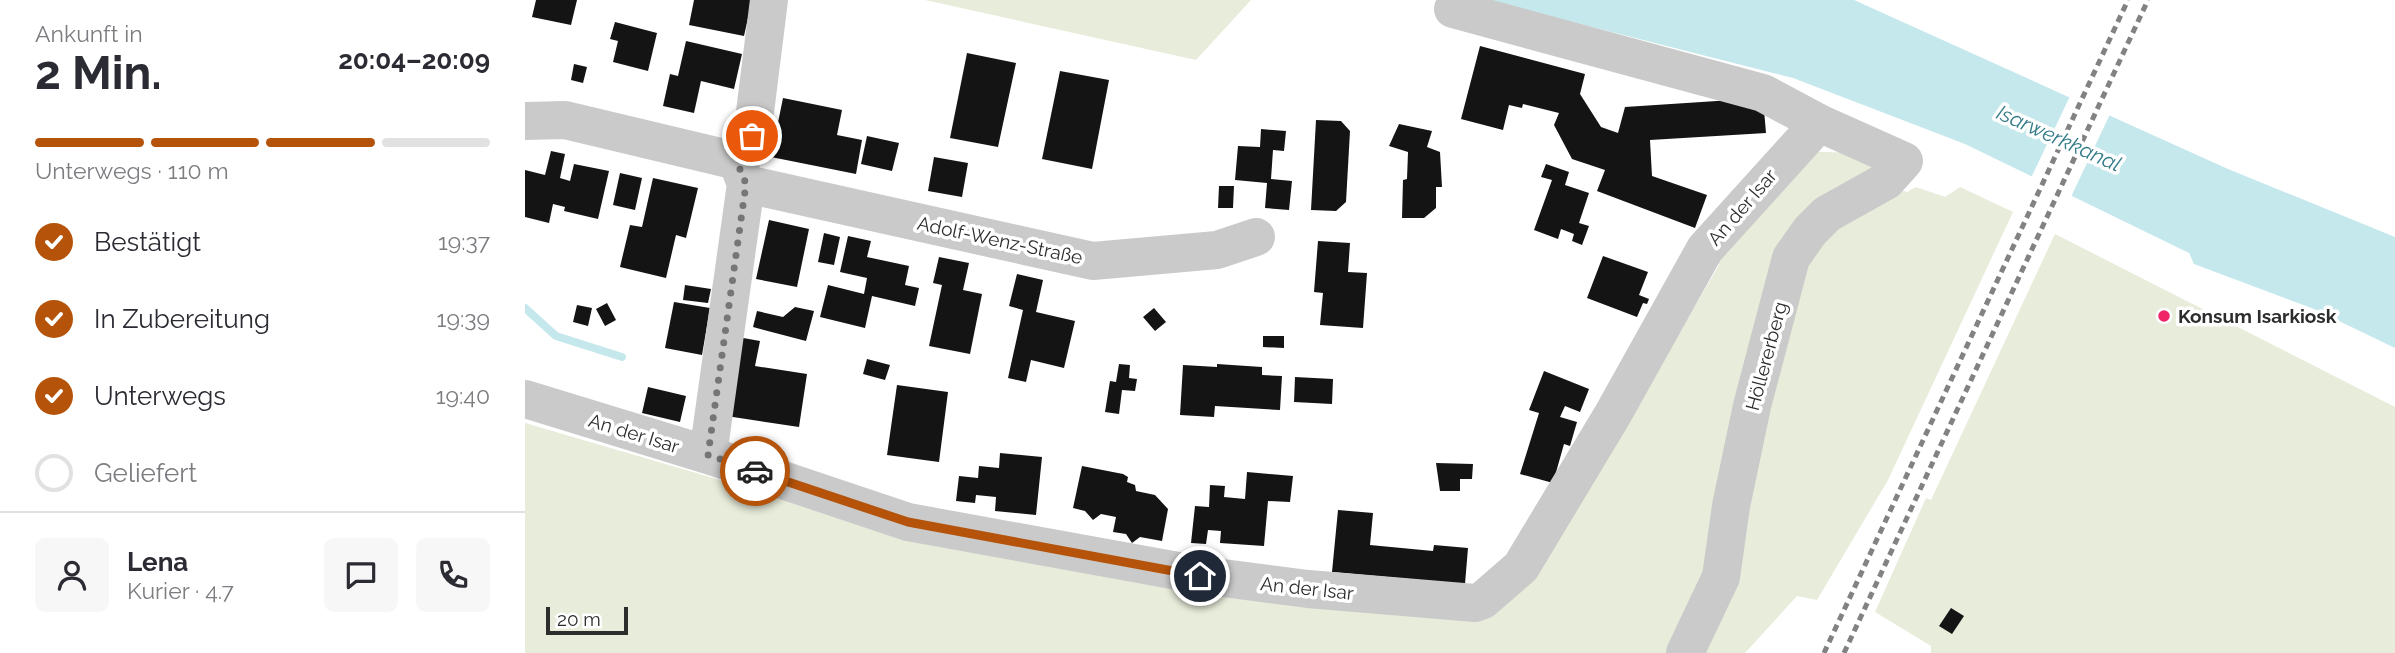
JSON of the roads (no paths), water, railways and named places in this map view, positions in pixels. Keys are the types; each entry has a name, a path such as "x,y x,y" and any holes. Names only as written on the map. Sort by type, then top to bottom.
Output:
{"street":[{"path":"708,455 742,173 752,136 769,0"},
{"path":"1453,9 1763,93 1819,123"},
{"name":"Adolf-Wenz-Straße","path":"525,121 565,120 742,173 1093,261 1217,250 1256,237"},
{"name":"Höllererberg","path":"1685,653 1721,577 1731,506 1752,406 1791,258 1810,231 1827,214 1895,171 1819,123"},
{"name":"An der Isar","path":"525,399 708,455 908,522 1200,576 1308,589 1475,603 1483,600 1521,566 1613,414 1705,249 1819,123"}],"water":[{"name":"Isarwerkkanal","path":"1486,0 1854,0 2228,169 2395,237 2395,348 2314,309 2194,264 2189,253 1965,144 1793,78"}],"waterway":[{"path":"525,308 556,336 622,357"}],"railway":[{"path":"1824,653 2128,0"},
{"path":"1844,653 2148,0"}],"place":[{"name":"Konsum Isarkiosk","path":"2164,316"}]}
